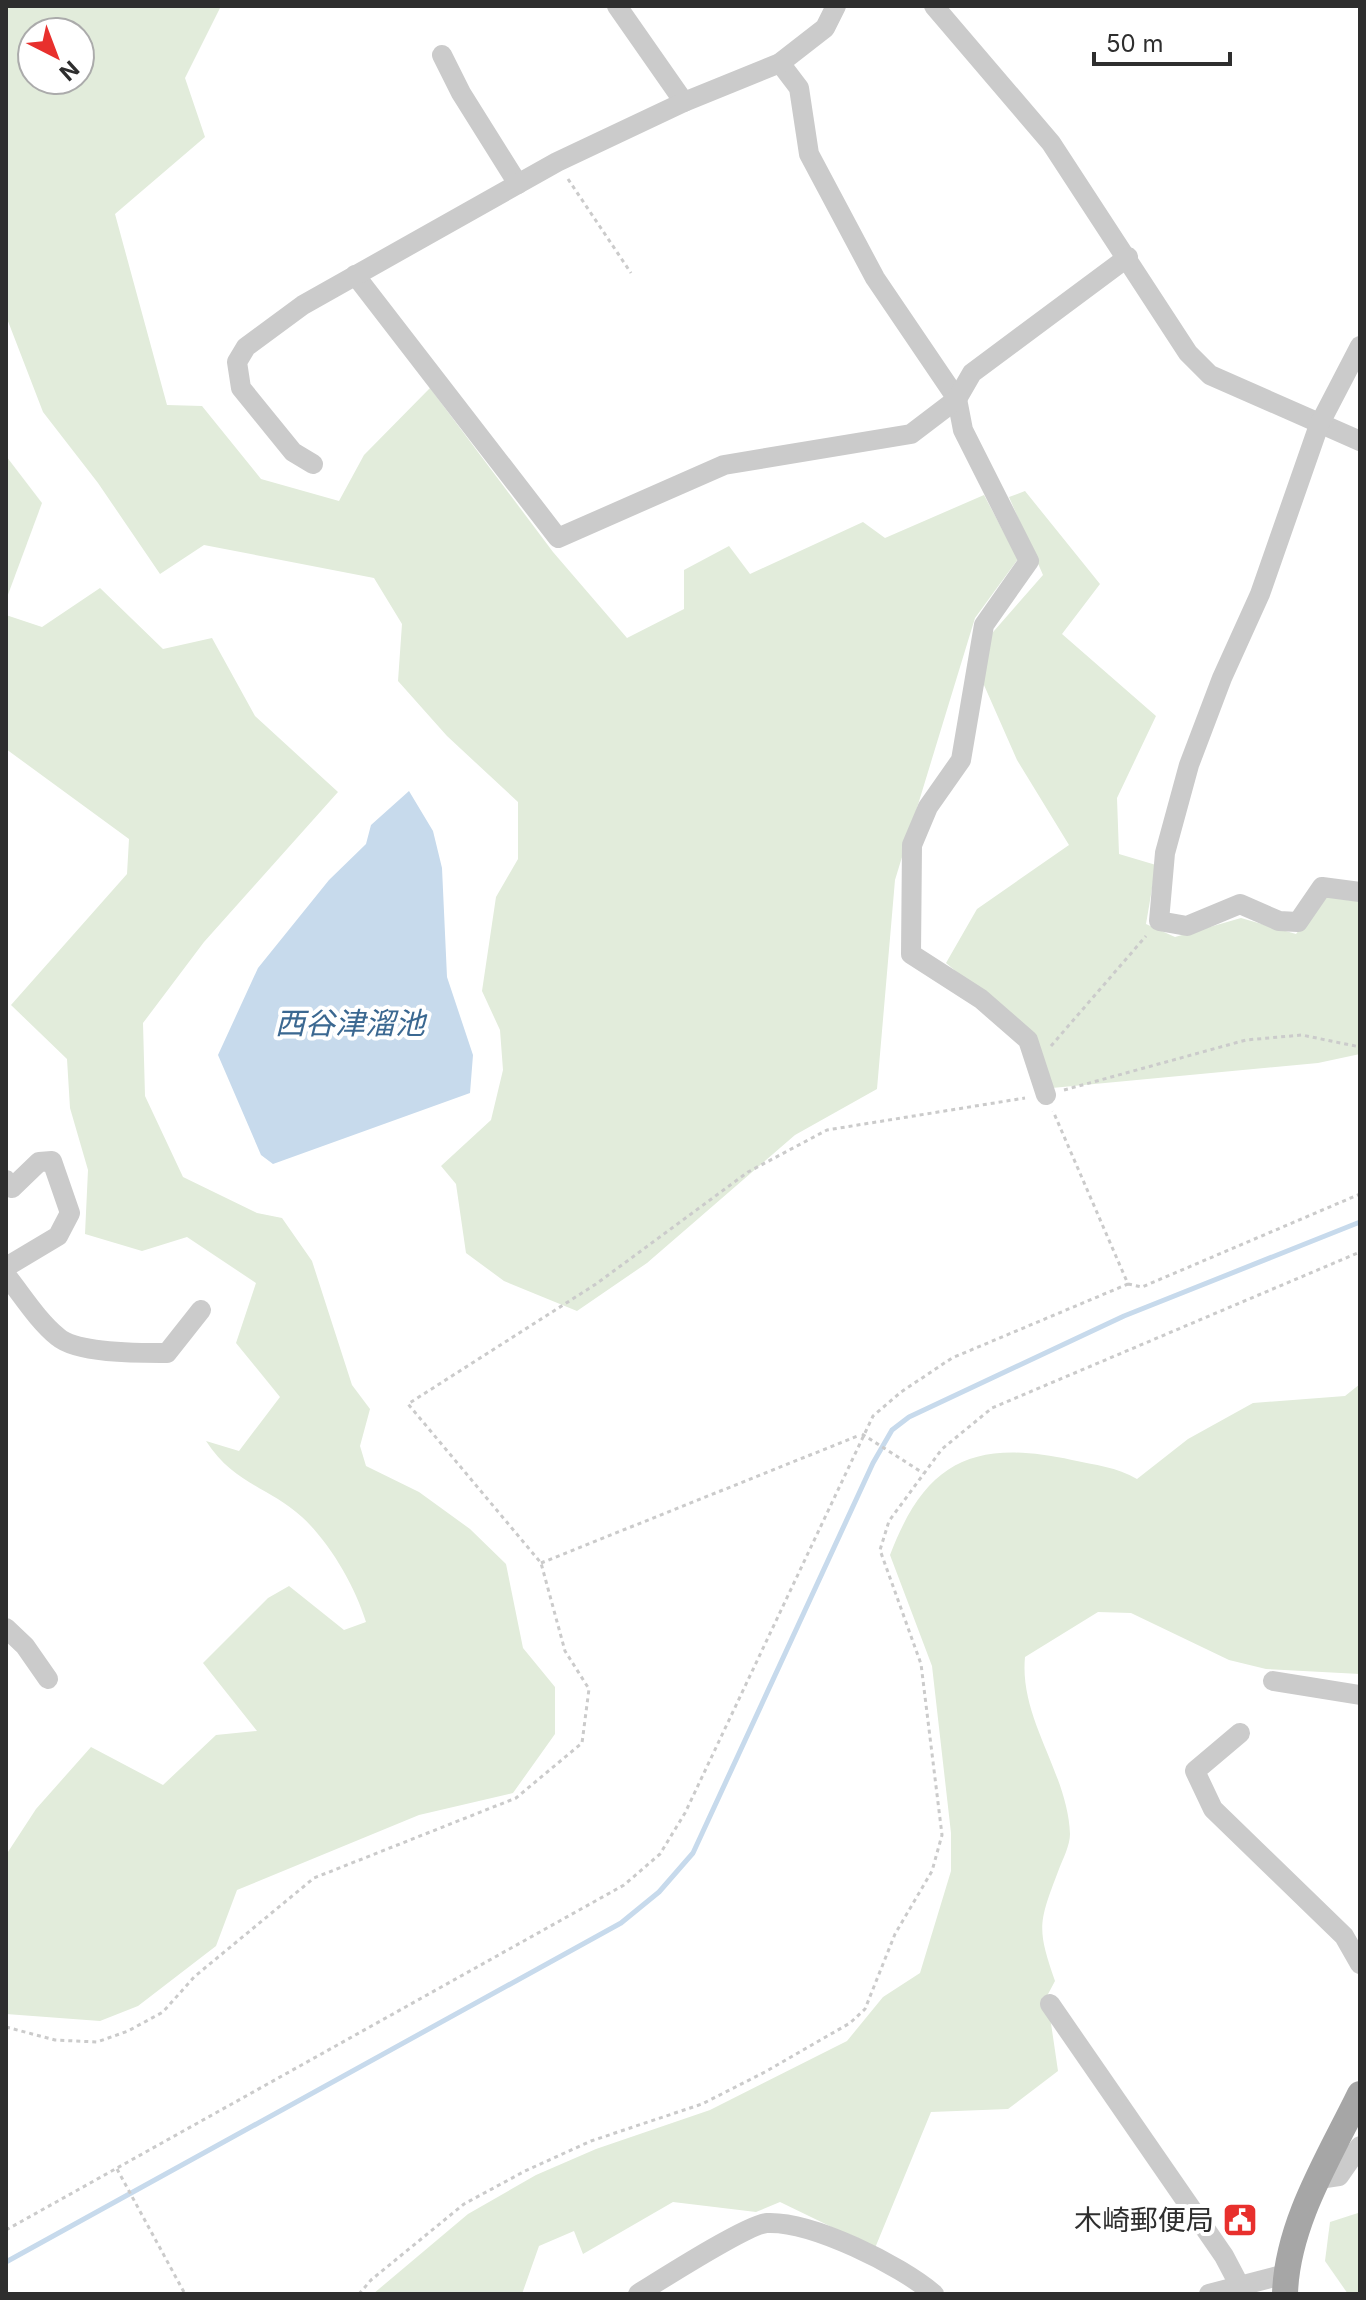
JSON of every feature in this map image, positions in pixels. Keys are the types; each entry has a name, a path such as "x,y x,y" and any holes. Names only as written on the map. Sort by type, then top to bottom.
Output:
{"main road":[{"path":"1286,2284 1296,2234 1360,2094"}],"street":[{"path":"617,6 684,102"},
{"path":"313,464 293,452 241,388 237,362 246,347 303,305 557,162 684,102 780,63 825,28 836,6"},
{"path":"934,6 1051,143 1188,353 1210,375 1360,441"},
{"path":"442,55 461,93 518,184"},
{"path":"780,63 799,88 809,154 883,290 957,399 963,430 1029,561 984,625 961,760 928,807 912,845 911,954 981,999 1028,1040 1046,1095"},
{"path":"355,275 558,538 724,465 911,434 957,399 972,373 1128,257"},
{"path":"1360,346 1319,425 1260,594 1222,678 1189,765 1165,853 1159,921 1187,926 1240,904 1279,921 1298,922 1322,887 1360,892"},
{"path":"6,1180 12,1188 39,1162 52,1161 70,1213 58,1236 6,1267"},
{"path":"6,1275 59,1338 87,1346 127,1353 167,1353 201,1310"},
{"path":"6,1628 25,1646 48,1679"},
{"path":"1273,1681 1360,1695"},
{"path":"1240,1733 1195,1771 1213,1809 1344,1936 1360,1964"},
{"path":"1050,2004 1224,2256 1242,2290"},
{"path":"1319,2179 1339,2176 1360,2146"},
{"path":"638,2294 765,2222 808,2231 877,2257 912,2275 934,2294"},
{"path":"1209,2294 1286,2284"}],"path":[{"path":"557,162 631,273"},
{"path":"1049,1048 1159,921"},
{"path":"6,2027 55,2040 97,2042 128,2031 163,2012 194,1977 314,1878 516,1798 582,1743 589,1689 565,1651 541,1563 408,1404 596,1284 748,1172 827,1130 1046,1095 1246,1040 1302,1035 1360,1047"},
{"path":"1046,1095 1128,1284"},
{"path":"6,2230 624,1885 660,1854 685,1813 862,1434 873,1416 901,1392 952,1358 1128,1284 1142,1287 1360,1194"},
{"path":"359,2294 371,2280 476,2198 591,2141 702,2104 778,2065 850,2023 865,2009 895,1934 932,1871 942,1835 921,1664 880,1550 889,1521 942,1449 992,1408 1360,1252"},
{"path":"541,1563 862,1434"},
{"path":"862,1434 924,1474"},
{"path":"117,2169 185,2294"}],"green space":[{"path":"6,6 221,6 185,78 205,137 115,214 167,405 202,406 261,479 339,501 364,455 430,388 553,552 627,638 684,609 684,570 729,546 750,574 863,522 885,538 984,495 1018,559 975,618 895,880 877,1089 795,1135 647,1263 577,1311 504,1281 466,1253 456,1184 441,1166 491,1120 503,1070 500,1030 482,991 496,897 518,859 518,802 447,736 398,681 402,624 374,578 204,545 160,574 98,483 43,412 6,316"},
{"path":"6,456 42,503 6,600"},
{"path":"1025,491 1100,584 1062,634 1156,716 1117,798 1119,854 1156,865 1146,924 1175,937 1241,918 1296,934 1325,898 1351,895 1360,900 1360,1054 1318,1063 1052,1088 1030,1033 946,963 977,909 1069,845 1017,760 980,676 987,639 1043,575 1009,497"},
{"path":"100,588 163,649 212,638 255,716 338,792 204,942 143,1023 145,1096 183,1177 257,1213 282,1218 312,1261 352,1385 370,1409 360,1446 366,1466 419,1492 470,1529 506,1564 523,1648 555,1687 555,1734 513,1793 419,1815 237,1890 216,1946 138,2006 100,2021 6,2014 6,1855 36,1809 91,1747 163,1785 216,1735 257,1731 203,1663 268,1598 289,1586 344,1630 366,1622 355,1594 322,1539 289,1507 228,1467 206,1441 239,1451 280,1397 236,1343 256,1283 187,1237 142,1251 85,1234 88,1170 70,1108 67,1059 11,1005 127,874 129,839 6,749 6,615 42,627"},
{"path":"1360,1384 1360,1674 1266,1669 1229,1660 1131,1613 1098,1612 1025,1657 1029,1702 1061,1789 1070,1834 1042,1925 1055,1981 1047,1996 1058,2071 1008,2109 931,2112 875,2248 780,2202 756,2212 673,2202 583,2254 574,2231 539,2246 522,2294 373,2294 468,2214 536,2175 596,2149 710,2110 847,2041 883,1997 920,1973 951,1871 951,1833 932,1666 890,1555 920,1497 938,1478 958,1464 981,1456 1008,1453 1038,1454 1097,1465 1137,1479 1188,1439 1253,1403 1345,1396"},
{"path":"1358,2213 1360,2294 1348,2294 1325,2261 1330,2222"}],"water":[{"name":"西谷津溜池","path":"409,791 433,831 442,868 447,977 473,1055 470,1093 273,1164 261,1155 218,1055 258,968 329,880 366,844 371,825"}],"waterway":[{"path":"6,2262 621,1923 659,1892 693,1853 873,1463 892,1430 909,1417 1124,1316 1360,1222"}],"place":[{"name":"木崎郵便局","path":"1240,2220"}]}
